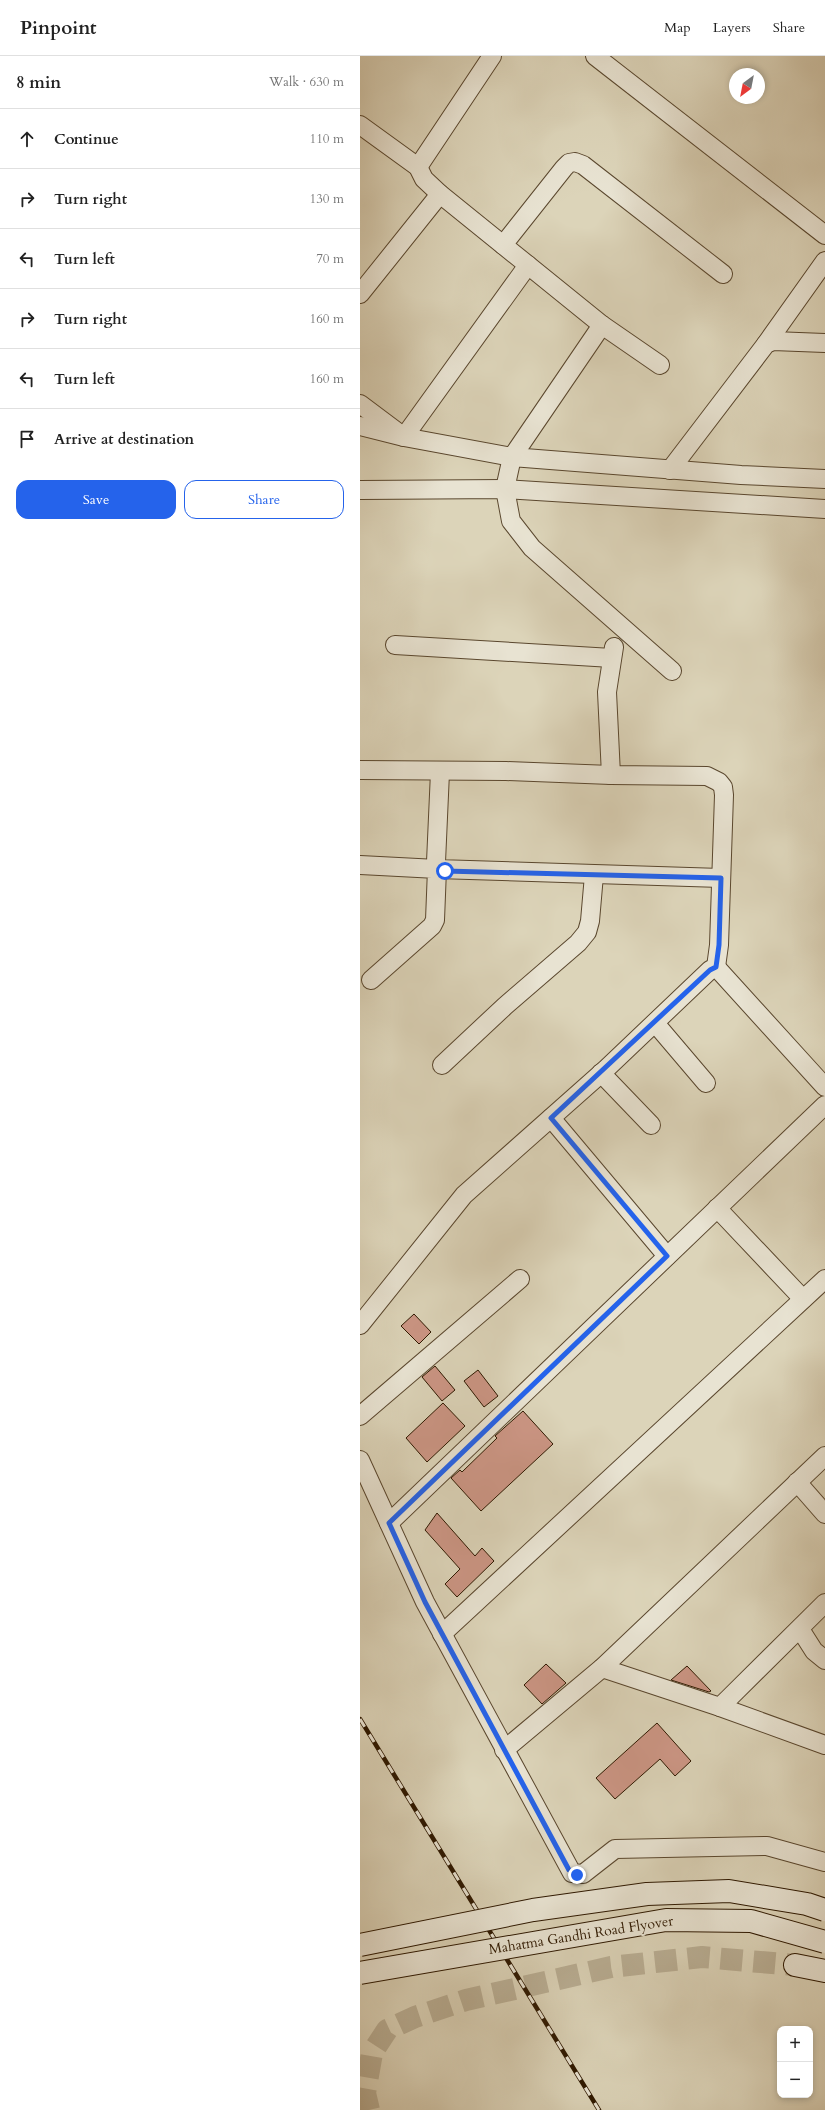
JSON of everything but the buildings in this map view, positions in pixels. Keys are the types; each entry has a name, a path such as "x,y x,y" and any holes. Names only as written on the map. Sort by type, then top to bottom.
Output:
{"main road":[{"name":"Mahatma Gandhi Road Flyover","path":"360,1945 533,1910 646,1894 729,1891 807,1904 825,1910"},
{"name":"Mahatma Gandhi Road Flyover","path":"360,1973 666,1920 751,1921 825,1942"},
{"path":"795,1965 825,1971"}],"street":[{"path":"418,167 492,56"},
{"path":"595,56 825,235"},
{"path":"360,125 418,167 424,179 440,194 602,325 660,365"},
{"path":"503,245 569,162 575,162 582,165 723,274"},
{"path":"360,294 440,194"},
{"path":"670,470 766,344 825,261"},
{"path":"404,437 528,265"},
{"path":"602,325 512,457 505,490 511,521 532,548 672,671"},
{"path":"766,344 773,341 825,344"},
{"path":"360,404 404,437"},
{"path":"360,426 404,437 512,457 741,476 825,479"},
{"path":"360,490 505,490 825,510"},
{"path":"395,645 613,652 607,692 611,775"},
{"path":"360,770 440,772 506,771 611,775 707,776 718,782 723,787 724,796 719,945 716,967"},
{"path":"371,980 432,926 435,920 440,772"},
{"path":"360,865 594,875 721,878"},
{"path":"442,1065 578,943 587,932 590,921 594,875"},
{"path":"360,1325 464,1195 601,1073 710,970 716,967"},
{"path":"716,967 825,1087"},
{"path":"654,1023 706,1083"},
{"path":"601,1073 651,1126"},
{"path":"389,1523 825,1105"},
{"path":"551,1118 667,1256"},
{"path":"717,1208 803,1299"},
{"path":"442,1634 825,1278"},
{"path":"360,1416 520,1279"},
{"path":"504,1750 602,1668 825,1456"},
{"path":"360,1460 425,1602 572,1874 583,1874 615,1849 767,1846 825,1862"},
{"path":"797,1482 825,1514"},
{"path":"720,1707 825,1604"},
{"path":"800,1628 814,1651 825,1660"},
{"path":"602,1668 720,1707 825,1745"}],"tunnel":[{"path":"369,2110 365,2093 372,2053 387,2030 415,2017 466,2000 611,1967 702,1957 795,1965"}],"railway":[{"path":"360,1719 599,2110"}],"route":[{"path":"445,871 721,878 719,945 716,967 710,970 695,986 551,1118 667,1256 389,1523 425,1602 569,1870 572,1874 577,1875"}]}
